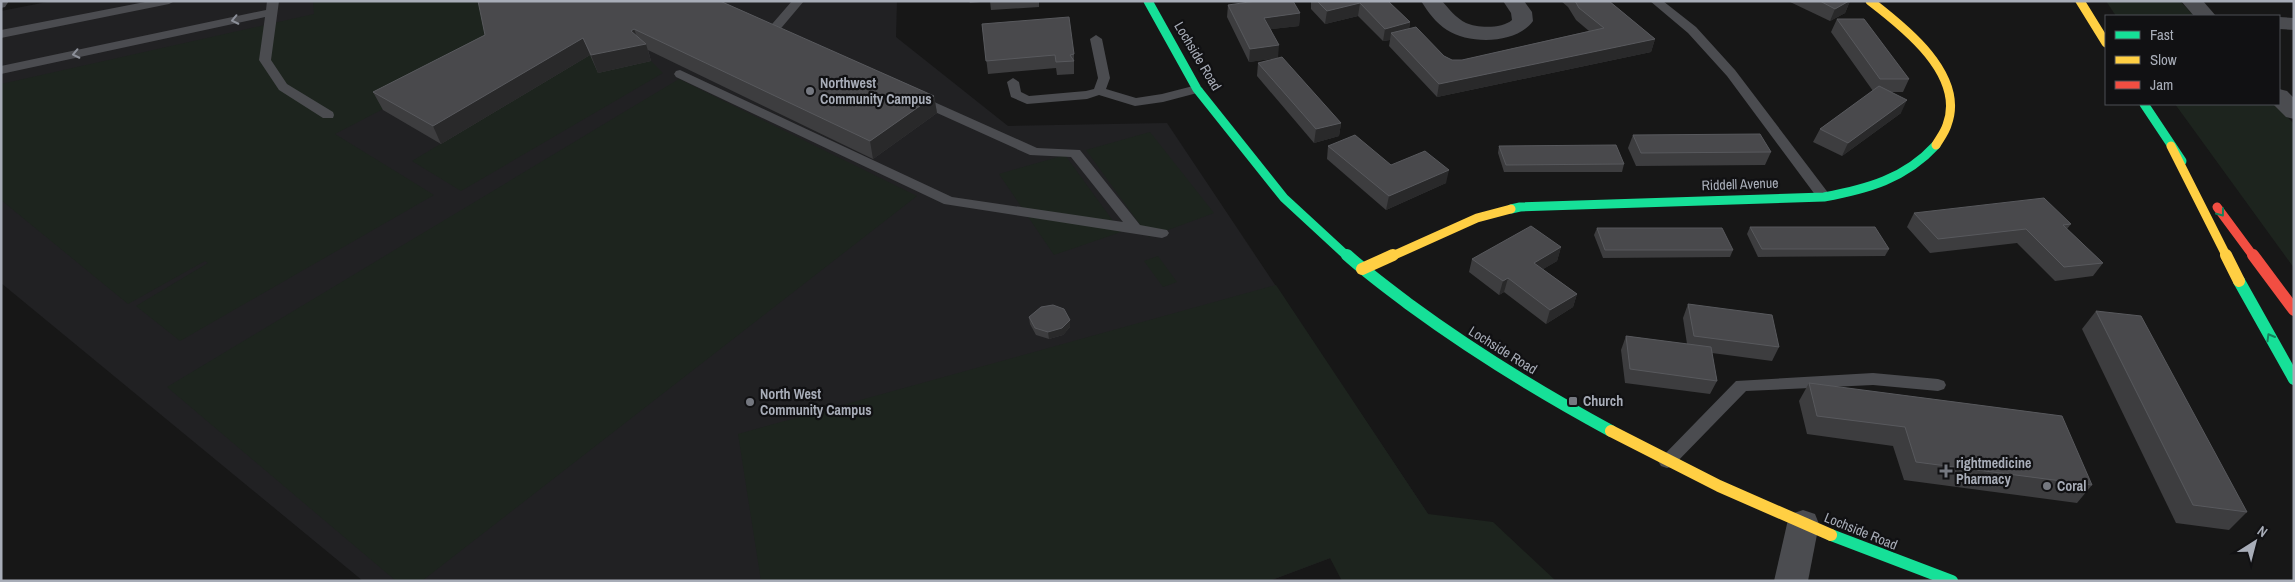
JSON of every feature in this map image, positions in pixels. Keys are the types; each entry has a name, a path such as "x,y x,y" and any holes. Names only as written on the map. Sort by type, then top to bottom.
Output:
{"main road":[{"name":"Lochside Road","path":"1148,1 1197,90 1284,198 1362,269 1451,335 1503,369 1608,430 1667,461 1803,524 1952,581"},
{"name":"Riddell Avenue","path":"1362,269 1477,218 1520,207 1824,197 1858,191 1887,182 1920,163 1943,135 1949,120 1950,105 1948,89 1942,73 1933,58 1905,27 1870,1"},
{"path":"2080,1 2105,41"},
{"path":"2145,105 2171,146 2294,310"},
{"path":"2171,146 2258,316 2294,379"}],"street":[{"path":"1431,1 1450,23 1468,31 1490,34 1511,30 1518,26 1523,14 1513,1"},
{"path":"2191,1 2204,15"},
{"path":"2280,24 2294,24"},
{"path":"2280,97 2294,112"},
{"path":"1791,581 1803,524"}],"lane":[{"path":"1,5 2,1"},
{"path":"1,34 169,1"},
{"path":"788,42 770,34 798,1"},
{"path":"1656,1 1692,30 1731,73 1824,197"},
{"path":"1,70 273,6 265,60 283,87 328,116"},
{"path":"1096,39 1104,78 1098,91"},
{"path":"680,74 949,201 1162,232"},
{"path":"1013,82 1015,94 1027,100 1087,95 1098,91 1135,102 1197,90"},
{"path":"905,94 1035,152 1075,153 1135,228"},
{"path":"1667,461 1742,385 1873,379 1938,385"}],"shaded area":[{"name":"North West Community Campus","path":"52,1 897,1 896,37 1008,126 1167,123 1432,520 1269,581 363,581 1,283 1,11"},
{"path":"313,1 481,1 493,52 335,134 434,195 180,341 136,306 208,263 205,261 128,304 1,200 1,84 314,14"},
{"path":"2106,1 2180,1 2193,15 2115,15"},
{"path":"585,56 651,61 663,73 461,191 412,161"},
{"path":"679,79 917,196 422,581 396,581 167,387"},
{"path":"2176,105 2276,105 2294,124 2294,268"},
{"path":"1150,132 1214,213 1149,237 1086,150"},
{"path":"1065,155 1121,232 1054,255 999,174"},
{"path":"1158,256 1177,282 1163,287 1144,261"},
{"path":"1276,285 1428,514 1493,522 1556,581 1342,581 1330,558 1269,581 761,581 738,434"}],"building":[{"name":"Northwest Community Campus","path":"478,1 720,1 934,96 870,141 634,29 631,31 646,44 591,55 583,38 433,126 373,92 485,35"},
{"path":"1256,1 1293,1 1300,13 1264,18 1279,45 1250,49 1228,5"},
{"path":"1317,1 1388,1 1410,22 1385,29 1360,3 1327,11"},
{"path":"1575,1 1609,1 1655,39 1439,84 1391,33 1416,27 1444,56 1452,60 1462,60 1604,28 1579,8"},
{"path":"1820,1 1849,1 1835,9"},
{"path":"1069,17 1074,54 1070,55 1074,61 1056,62 1055,55 986,61 982,24"},
{"path":"1837,19 1864,19 1909,79 1880,79"},
{"path":"1282,57 1341,123 1316,129 1258,63"},
{"path":"1879,86 1907,100 1848,143 1820,129"},
{"path":"1760,134 1771,152 1641,153 1633,135"},
{"path":"1355,135 1391,165 1425,151 1449,170 1389,196 1328,146"},
{"path":"1616,145 1624,164 1506,165 1499,146"},
{"path":"2044,198 2071,224 2063,225 2103,263 2064,267 2026,229 1938,239 1914,213"},
{"path":"1531,226 1561,247 1534,263 1577,294 1550,310 1508,278 1503,281 1472,259"},
{"path":"1750,227 1875,227 1889,249 1762,249"},
{"path":"1597,228 1722,228 1733,250 1605,250"},
{"path":"1688,304 1772,315 1779,347 1694,336"},
{"path":"1053,305 1064,309 1070,320 1062,328 1048,332 1035,328 1029,317 1041,307"},
{"path":"2096,311 2141,316 2247,512 2193,505"},
{"path":"1626,336 1711,347 1717,381 1630,369"},
{"path":"1809,383 2062,416 2092,485 1916,462 1905,427 1817,416"}],"traffic: fast":[{"path":"1148,1 1197,89 1284,198 1362,269 1451,335 1554,400 1611,431"},
{"path":"2145,105 2182,161"},
{"path":"1511,209 1520,207 1824,197 1856,191 1886,182 1913,167 1936,145"},
{"path":"2239,281 2294,379"},
{"path":"1831,535 1952,581"}],"traffic: slow":[{"path":"1870,1 1905,29 1921,45 1936,63 1946,83 1950,103 1948,124 1936,145"},
{"path":"2080,1 2105,41"},
{"path":"2171,146 2239,281"},
{"path":"1362,269 1477,218 1511,209"},
{"path":"1611,431 1719,486 1831,535"}],"traffic: jam":[{"path":"2217,207 2294,310"}],"place":[{"name":"Northwest Community Campus","path":"810,91"},
{"name":"Church","path":"1573,401"},
{"name":"North West Community Campus","path":"750,402"},
{"name":"rightmedicine Pharmacy","path":"1946,471"},
{"name":"Coral","path":"2047,486"}]}
